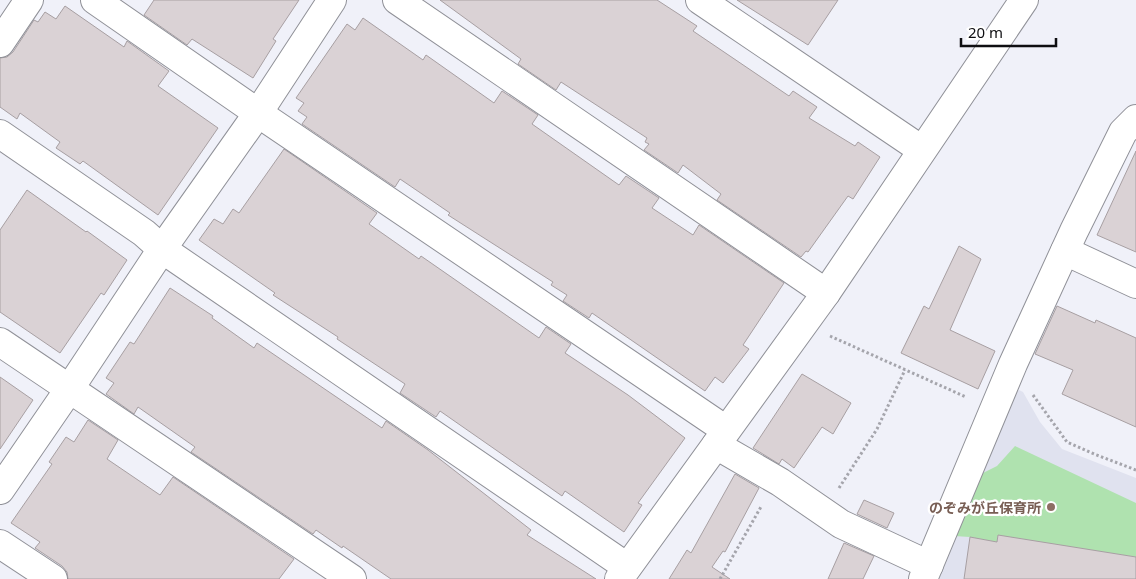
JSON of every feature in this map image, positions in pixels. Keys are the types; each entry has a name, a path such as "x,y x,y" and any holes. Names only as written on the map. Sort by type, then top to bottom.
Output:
{"street":[{"path":"0,43 28,0"},
{"path":"95,0 721,438 777,481 841,524 926,572 1012,364 1123,132 1136,119"},
{"path":"0,490 162,249 258,113 332,0"},
{"path":"397,0 826,293"},
{"path":"0,134 144,233 162,249 623,573 826,293 1024,0"},
{"path":"717,5 922,150"},
{"path":"1065,252 1136,284"},
{"path":"0,342 352,579"},
{"path":"0,544 53,579"}],"path":[{"path":"803,324 994,410"},
{"path":"1012,364 1067,442 1136,470"},
{"path":"823,511 877,429 905,370"},
{"path":"720,579 777,481"}],"shaded area":[{"name":"のぞみが丘保育所","path":"1019,390 1023,392 1040,422 1062,449 1136,478 1136,579 935,579 1014,393"}],"green space":[{"path":"1015,446 1136,503 1136,557 998,536 997,542 954,536 979,475 997,466"}],"building":[{"path":"154,0 299,0 273,39 276,41 253,78 192,39 187,45 144,15"},
{"path":"440,0 657,0 697,26 693,31 789,96 793,91 817,107 809,118 855,146 858,142 880,157 853,199 848,196 808,252 806,251 801,257 717,200 721,194 683,165 678,173 644,150 649,144 645,142 647,138 561,82 556,90 518,64 521,59"},
{"path":"737,0 838,0 808,45"},
{"path":"65,6 124,47 127,41 169,71 158,86 218,128 158,215 83,161 80,164 56,148 60,142 20,113 17,119 0,107 0,58 7,57 13,52 34,20 38,22 45,12 56,19"},
{"path":"363,18 423,60 426,55 494,103 502,91 538,115 532,124 619,185 626,176 659,198 652,208 693,235 699,225 784,283 743,345 749,349 723,383 715,377 705,391 592,313 589,318 563,301 567,295 551,285 553,282 448,215 450,213 400,179 395,187 302,124 307,117 298,111 304,103 296,98 347,24 355,30"},
{"path":"284,149 377,213 369,224 419,259 421,256 539,338 546,327 571,344 565,353 628,395 685,438 638,503 642,505 624,532 565,491 562,496 440,411 436,417 400,393 405,384 337,339 338,337 273,295 275,293 199,240 214,219 223,224 233,209 239,213"},
{"path":"1136,151 1136,252 1097,235"},
{"path":"27,190 127,260 104,295 101,293 60,353 0,312 0,230"},
{"path":"959,246 981,259 950,330 995,351 978,389 901,353 924,306 929,309"},
{"path":"170,288 213,316 212,318 254,348 257,343 382,428 386,421 428,450 531,530 527,535 596,579 391,579 316,530 313,534 191,452 195,447 138,407 134,414 106,394 114,383 106,378 130,342 134,344"},
{"path":"1057,306 1095,323 1096,320 1136,338 1136,427 1062,394 1073,370 1035,354"},
{"path":"802,374 851,403 833,434 822,427 794,468 782,459 779,464 753,448"},
{"path":"0,377 33,400 0,449"},
{"path":"88,420 118,440 107,459 160,495 173,477 294,559 279,579 68,579 67,572 62,566 35,548 40,542 11,523 52,464 49,462 66,437 74,442"},
{"path":"735,474 759,488 725,552 723,551 712,567 730,579 669,579 687,550 691,553"},
{"path":"864,500 894,513 887,528 857,514"},
{"path":"998,535 1136,557 1136,579 964,579 970,537 997,542"},
{"path":"844,543 874,556 863,579 828,579"}],"place":[{"name":"のぞみが丘保育所","path":"1051,507"}]}
